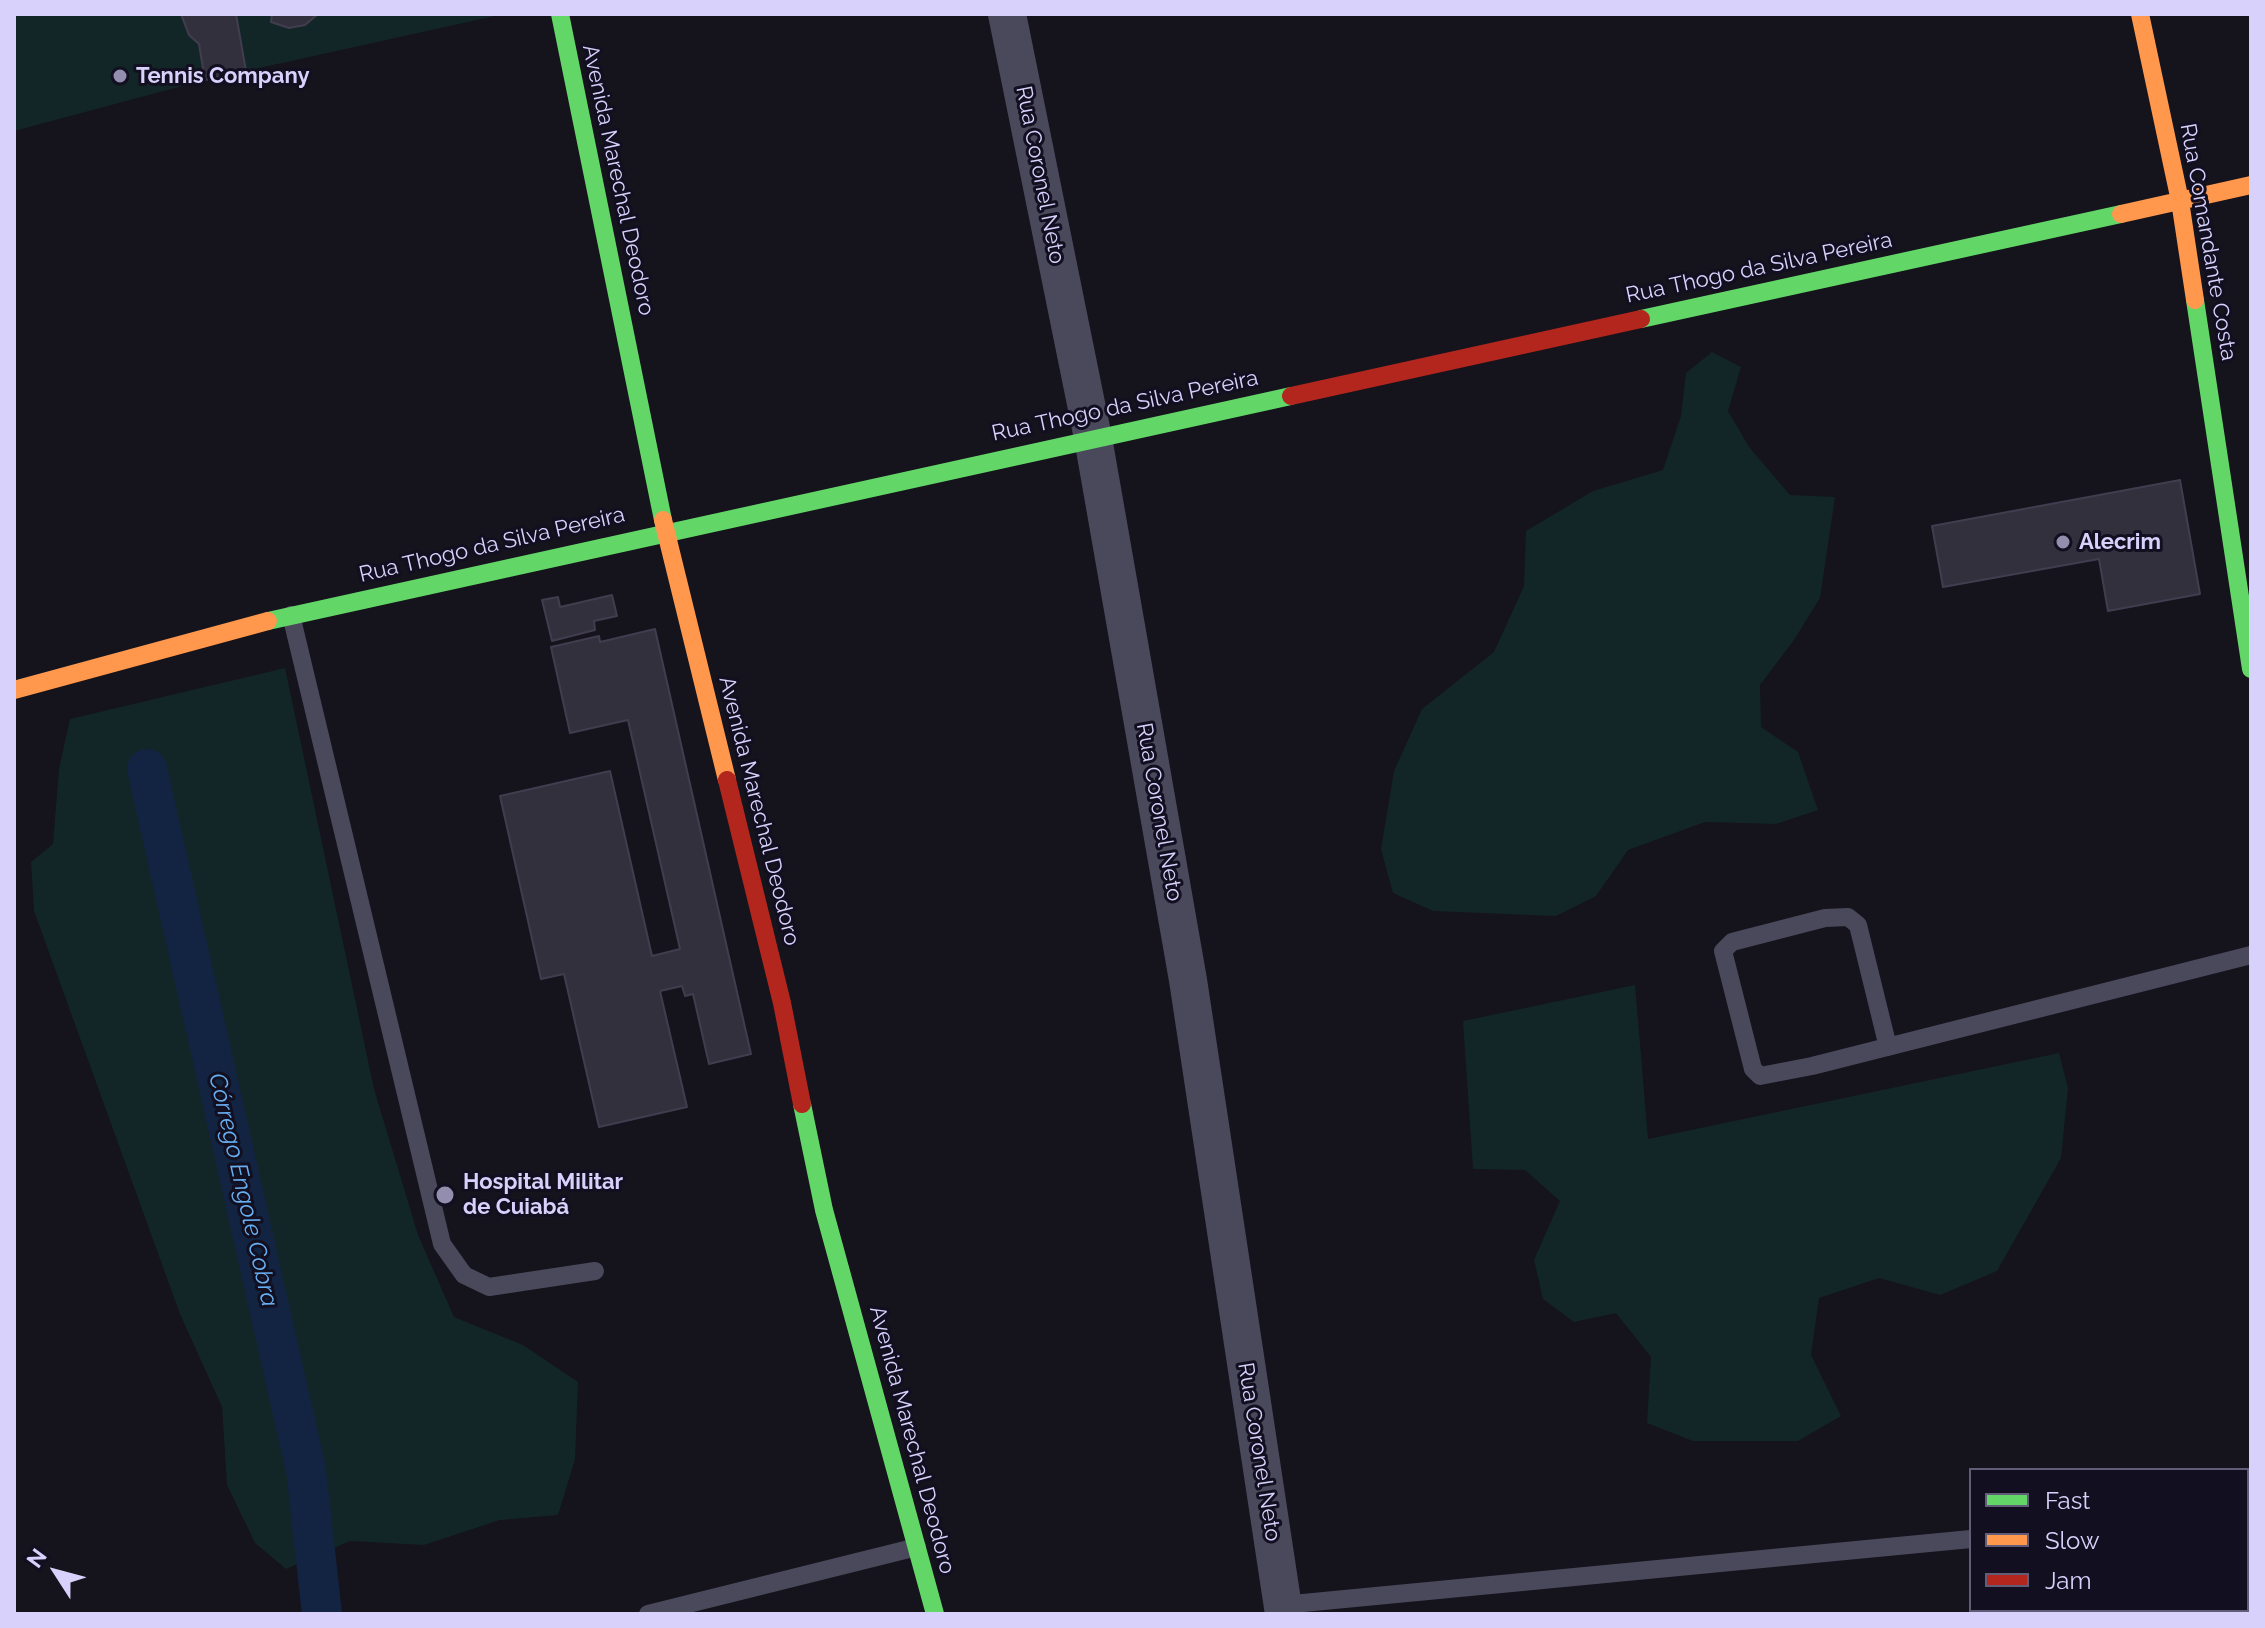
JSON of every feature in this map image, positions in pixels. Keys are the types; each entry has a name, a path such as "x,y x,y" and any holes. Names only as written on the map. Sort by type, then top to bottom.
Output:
{"street":[{"name":"Avenida Marechal Deodoro","path":"560,14 665,531 782,1003 824,1210 935,1614"},
{"name":"Rua Coronel Neto","path":"1007,14 1093,438 1188,980 1283,1610"},
{"name":"Rua Comandante Costa","path":"2140,14 2180,201 2251,669"},
{"name":"Rua Thogo da Silva Pereira","path":"14,690 291,615 2251,185"}],"lane":[{"path":"291,615 442,1244 464,1275 489,1287 595,1271"},
{"path":"1888,1047 1858,925 1848,917 1825,918 1732,942 1723,951 1753,1069 1760,1076 1888,1047 2251,955"},
{"path":"1283,1610 1969,1539"},
{"path":"648,1614 917,1547"}],"green space":[{"name":"Tennis Company","path":"14,14 504,14 205,80 14,131"},
{"path":"1712,352 1741,367 1728,411 1749,447 1790,495 1835,497 1820,598 1794,640 1760,685 1761,727 1798,752 1818,810 1776,824 1705,822 1628,850 1596,896 1556,916 1433,911 1393,893 1381,849 1394,771 1422,709 1494,652 1524,586 1526,531 1593,491 1663,470 1681,416 1686,373"},
{"path":"285,668 374,1089 418,1235 454,1317 523,1345 578,1382 575,1459 558,1515 500,1520 424,1545 350,1541 286,1569 255,1543 227,1485 222,1407 180,1314 34,911 31,862 53,844 59,769 70,719"},
{"path":"1635,985 1648,1139 2059,1053 2068,1088 2061,1158 1997,1271 1940,1295 1879,1278 1819,1298 1811,1355 1841,1416 1798,1441 1693,1441 1647,1423 1651,1357 1616,1313 1574,1322 1543,1299 1534,1260 1560,1201 1525,1170 1473,1169 1463,1021"}],"building":[{"path":"181,14 236,14 246,71 205,80 199,44 189,35"},
{"path":"272,14 318,14 305,25 289,28 271,22"},
{"name":"Alecrim","path":"2180,480 2200,594 2108,611 2099,559 1943,587 1932,526"},
{"path":"612,595 617,616 594,621 595,630 552,641 542,600 558,597 560,607"},
{"path":"655,629 751,1054 709,1064 693,994 685,996 682,986 660,991 687,1107 599,1127 564,974 541,979 500,796 610,771 652,956 680,949 628,720 570,733 551,647 599,636 600,642"}],"waterway":[{"name":"Córrego Engole Cobra","path":"147,769 306,1470 322,1614"}],"traffic: fast":[{"path":"560,14 663,520"},
{"path":"1641,319 2121,214"},
{"path":"2195,300 2251,669"},
{"path":"268,621 1291,396"},
{"path":"802,1104 824,1210 935,1614"}],"traffic: slow":[{"path":"2140,14 2180,201 2195,300"},
{"path":"2121,214 2251,185"},
{"path":"663,520 727,780"},
{"path":"14,690 268,621"}],"traffic: jam":[{"path":"1291,396 1641,319"},
{"path":"727,780 782,1003 802,1104"}],"place":[{"name":"Tennis Company","path":"120,76"},
{"name":"Alecrim","path":"2063,542"},
{"name":"Hospital Militar de Cuiabá","path":"445,1195"}]}
